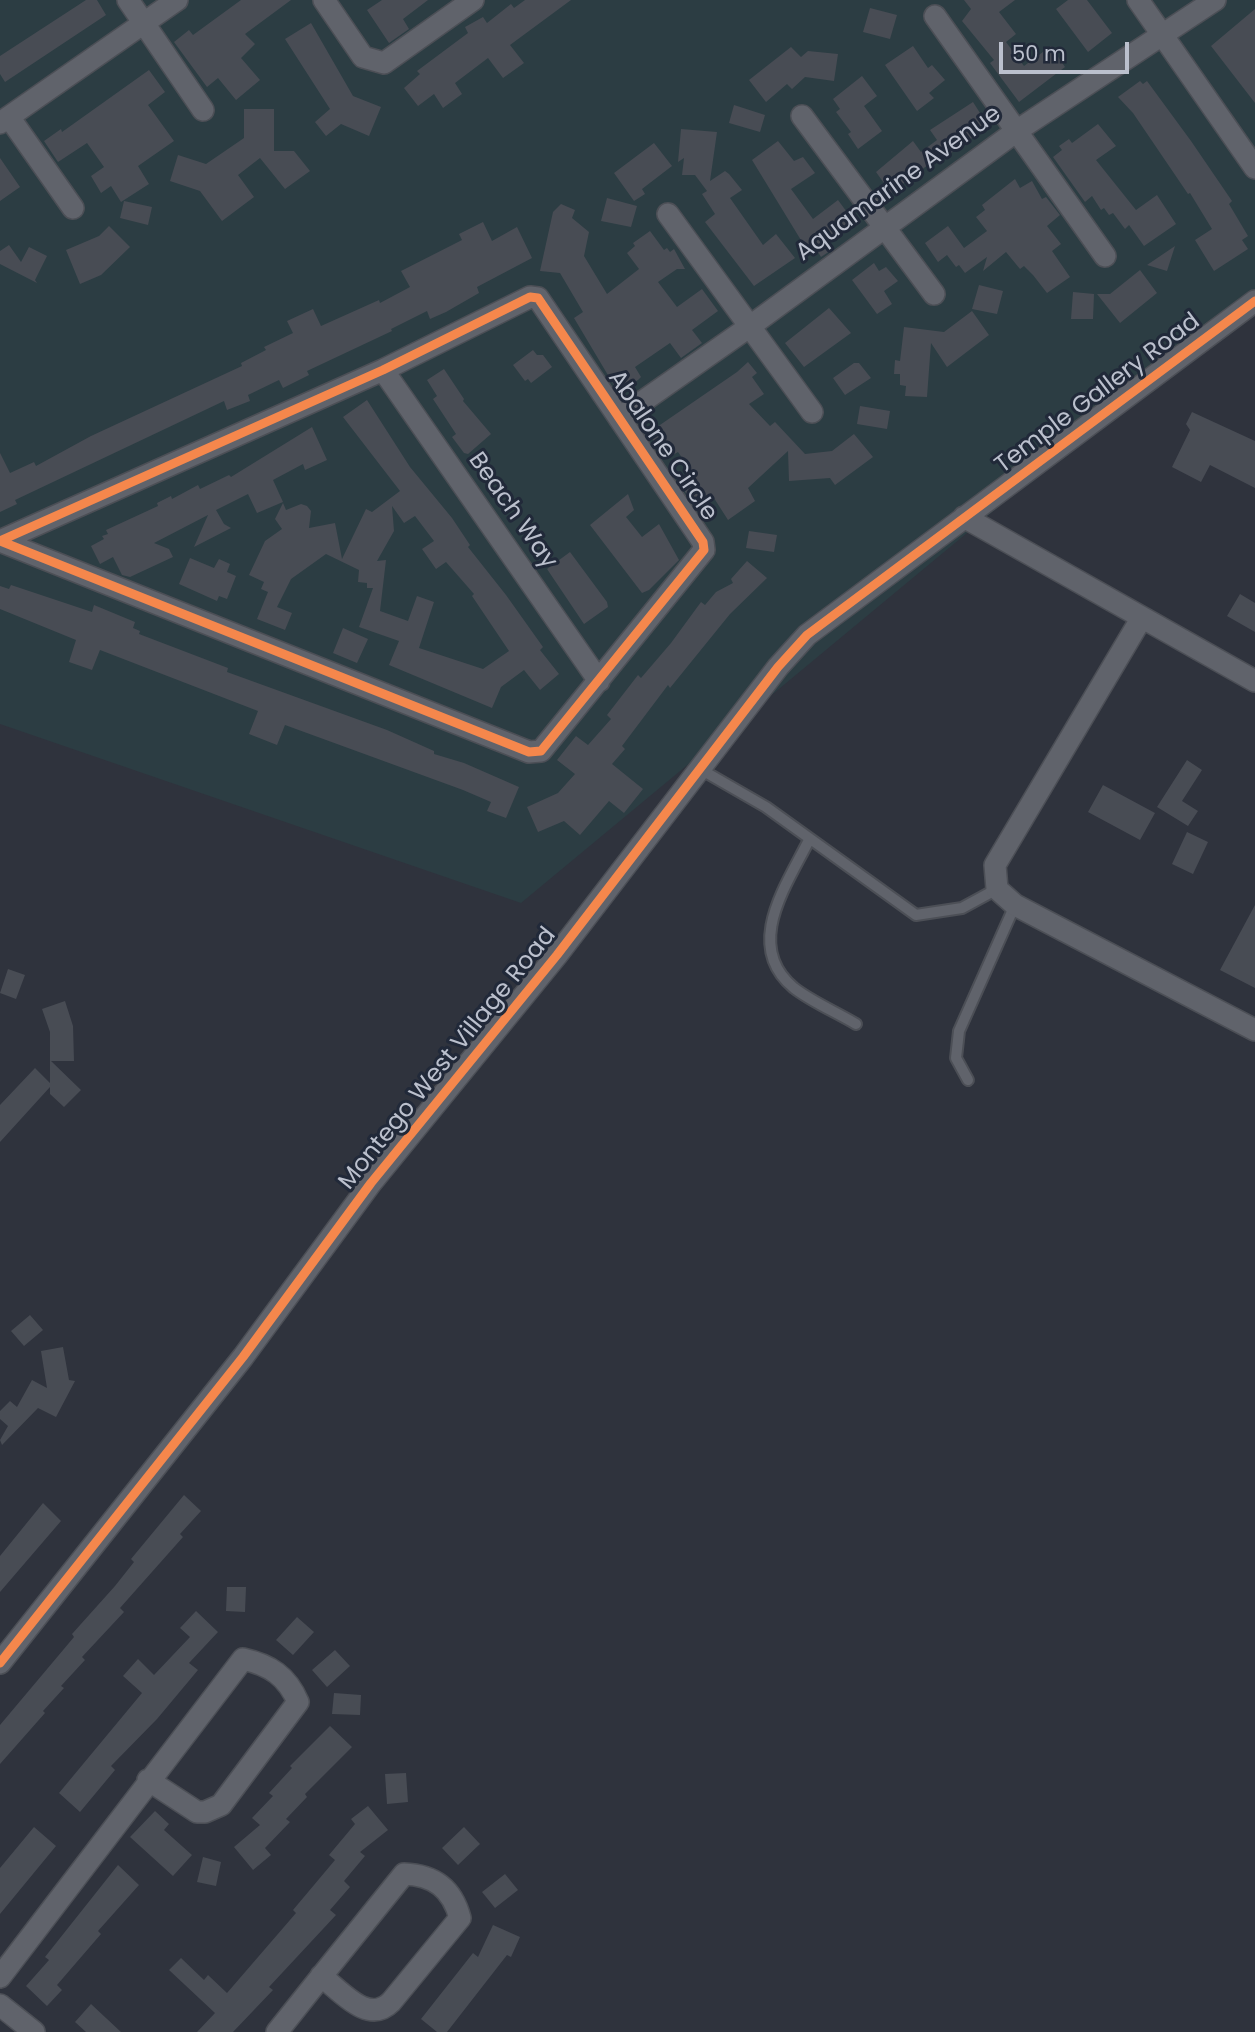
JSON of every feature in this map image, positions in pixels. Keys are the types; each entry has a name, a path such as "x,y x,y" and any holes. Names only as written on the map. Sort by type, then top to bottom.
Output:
{"street":[{"path":"128,0 203,110"},
{"path":"73,208 4,120 177,0"},
{"path":"324,0 363,57 384,63 473,0"},
{"path":"1138,0 1255,167"},
{"name":"Aquamarine Avenue","path":"619,418 749,327 1018,130 1215,0"},
{"path":"935,16 1105,256"},
{"path":"802,116 934,293"},
{"path":"668,214 812,412"},
{"name":"Abalone Circle","path":"534,297 703,542 704,550 541,751 529,752 0,541 383,370 534,297"},
{"name":"Temple Gallery Road","path":"964,517 1255,300"},
{"name":"Beach Way","path":"383,370 599,681"},
{"path":"964,517 1255,681"},
{"name":"Montego West Village Road","path":"0,1663 243,1357 371,1183 558,955 700,769 807,635 964,517"},
{"path":"1141,619 995,866 997,889 1015,905 1255,1030"},
{"path":"0,1977 148,1780 243,1659 262,1663 278,1673 291,1687 298,1702 221,1805 205,1812 197,1812 148,1780"},
{"path":"277,2032 321,1976 404,1874 435,1880 447,1889 456,1903 460,1918 391,2002 380,2010 366,2011 321,1976"},
{"path":"0,2006 34,2032"}],"lane":[{"path":"700,769 766,807 916,915 962,908 997,889"},
{"path":"809,840 775,907 770,928 772,961 794,988 856,1024"},
{"path":"968,1080 956,1058 958,1031 1015,905"}],"shaded area":[{"path":"0,0 1255,0 1255,294 521,903 0,724"}],"building":[{"path":"86,0 97,0 106,15 5,82 0,74 0,56"},
{"path":"241,0 291,0 245,34 255,44 241,58 260,80 236,100 218,78 207,87 174,42 189,30 193,35"},
{"path":"382,0 428,0 403,19 409,29 389,43 367,10"},
{"path":"525,0 571,0 510,45 524,63 503,78 488,58 455,83 462,94 443,108 434,94 418,106 404,88 420,74 417,71 468,33 465,27 483,17 487,23 511,4 514,8"},
{"path":"964,0 1015,0 999,12 1016,34 1006,42 1024,66 1051,46 1065,67 1019,102 990,63 994,60 962,21 971,9"},
{"path":"1068,0 1087,0 1112,33 1088,52 1056,9"},
{"path":"870,8 897,15 890,39 863,32"},
{"path":"1255,9 1255,103 1211,46"},
{"path":"311,23 353,96 381,107 369,136 341,124 326,136 315,122 330,109 285,39"},
{"path":"913,46 928,68 932,65 945,80 929,93 934,98 917,111 885,65"},
{"path":"791,47 801,57 808,51 838,54 834,81 805,77 792,89 787,84 766,102 749,80"},
{"path":"149,70 165,92 148,105 174,141 138,166 149,184 121,202 111,186 101,193 91,176 104,167 87,143 58,162 44,141 61,129 62,132"},
{"path":"862,76 877,96 864,106 882,131 858,149 848,134 851,132 836,112 840,109 833,99"},
{"path":"1140,81 1143,84 1147,81 1191,141 1232,201 1229,204 1248,236 1242,240 1248,249 1214,271 1195,240 1212,229 1190,193 1188,194 1133,113 1118,97"},
{"path":"973,102 987,124 977,130 979,133 944,158 941,155 891,193 876,172 913,141 921,152 937,140 930,130"},
{"path":"734,105 765,115 760,132 729,123"},
{"path":"244,109 274,109 274,151 294,151 310,171 285,189 260,158 238,175 254,197 222,221 200,191 170,181 178,155 206,164 244,138"},
{"path":"1098,124 1116,146 1096,160 1136,210 1157,195 1176,224 1144,246 1129,225 1125,229 1113,213 1109,215 1104,208 1101,210 1092,196 1085,202 1053,157 1062,150 1059,146 1069,139 1072,143"},
{"path":"681,129 717,132 710,181 725,171 729,174 742,190 730,198 763,245 776,234 795,258 754,286 705,222 715,214 702,194 707,191 695,175 682,175 684,158 678,162"},
{"path":"778,141 794,161 803,157 815,173 791,189 813,219 838,200 852,219 852,222 826,238 833,249 821,257 814,246 807,250 752,160"},
{"path":"654,143 672,166 642,189 645,194 634,201 614,173"},
{"path":"0,158 20,187 0,201"},
{"path":"1015,179 1020,188 1032,181 1042,199 1046,197 1060,215 1047,226 1061,244 1052,251 1070,277 1047,293 1024,266 1020,269 1006,252 983,271 987,257 965,273 959,265 956,267 947,255 938,262 925,243 948,226 964,248 987,231 976,217 985,210 982,205"},
{"path":"607,198 637,206 631,227 601,221"},
{"path":"124,201 152,207 148,225 120,218"},
{"path":"561,204 575,210 572,218 589,232 584,256 607,294 639,269 627,253 635,246 633,243 650,231 664,250 667,248 670,252 674,249 685,269 677,269 658,282 677,307 702,289 718,311 692,330 702,343 681,358 670,343 635,367 641,377 618,392 574,318 583,312 560,273 540,271 553,212"},
{"path":"483,222 492,241 517,227 532,258 477,287 479,293 446,312 430,319 427,311 391,329 392,331 307,371 309,375 283,388 279,380 248,395 250,401 227,410 224,401 15,500 17,504 0,512 0,453 10,473 34,462 36,466 91,436 242,366 241,363 266,350 264,347 293,333 287,321 313,309 321,326 379,300 380,303 410,287 401,271 462,240 459,234"},
{"path":"109,226 130,247 101,275 80,284 66,250 99,236"},
{"path":"9,245 21,262 29,247 47,256 35,280 37,283 0,264 0,251"},
{"path":"1175,246 1167,271 1147,265"},
{"path":"874,263 879,271 886,267 898,281 884,291 892,304 877,314 852,280"},
{"path":"1140,270 1157,293 1120,323 1097,294 1110,294"},
{"path":"979,285 1003,291 997,314 972,309"},
{"path":"1073,292 1094,294 1093,319 1071,319"},
{"path":"829,308 851,333 804,367 785,343"},
{"path":"972,311 989,335 947,367 931,343 927,397 905,396 906,386 900,385 900,374 894,374 895,360 900,361 904,327 944,332"},
{"path":"533,350 537,355 543,355 552,367 531,383 528,379 525,381 513,365"},
{"path":"748,362 757,373 752,377 764,394 749,404 770,426 775,422 805,454 832,451 854,434 873,457 835,485 830,478 789,481 788,451 748,488 755,501 728,520 712,495 695,507 684,490 696,478 678,452 666,459 651,437 660,431 657,427"},
{"path":"854,363 859,363 871,378 845,395 833,378"},
{"path":"444,369 463,401 491,434 468,454 464,453 452,437 456,434 433,399 437,396 427,380"},
{"path":"367,400 410,467 452,518 470,545 468,547 543,647 540,650 559,674 540,690 524,670 501,687 492,708 389,665 399,641 359,627 373,588 367,588 367,583 358,582 359,570 326,554 291,579 277,607 292,613 285,630 257,619 268,592 261,589 264,582 249,575 265,541 282,529 275,519 283,503 286,510 301,504 307,506 311,511 309,528 335,523 342,559 366,509 372,512 400,491 343,417","holes":["392,506 404,523 415,516 434,541 422,549 436,569 446,562 474,594 472,596 509,651 483,669 419,648 434,602 417,596 408,621 380,611 386,560 377,561 394,531"]},
{"path":"860,406 890,411 887,429 857,424"},
{"path":"1192,412 1255,441 1255,488 1210,465 1201,482 1172,467 1190,430 1186,424"},
{"path":"312,427 327,460 305,470 303,464 273,480 283,502 257,513 248,494 216,510 224,524 231,528 194,547 208,515 154,543 169,549 173,557 130,577 122,575 113,557 100,564 91,546 104,539 102,536 108,534 106,530 158,506 157,503 171,496 172,499 198,485 200,489 229,475 231,477"},
{"path":"628,494 634,510 626,517 642,537 659,524 679,560 649,590 642,593 590,525"},
{"path":"749,531 777,535 774,552 746,548"},
{"path":"570,552 608,607 584,624 547,569"},
{"path":"190,558 214,568 219,559 230,564 227,572 236,576 227,599 219,596 217,601 179,584"},
{"path":"747,561 767,578 730,614 670,688 668,685 622,746 625,749 612,764 643,789 624,813 609,801 580,835 564,821 538,832 527,807 558,793 575,774 557,760 576,736 588,745 611,719 607,715 638,675 641,678 701,602 705,605 716,592 733,583 731,579"},
{"path":"11,585 92,612 94,605 135,622 133,628 140,631 139,634 228,668 227,672 387,730 434,751 434,754 464,763 519,787 506,818 487,811 491,802 463,790 285,725 277,745 249,734 258,711 100,650 92,670 69,662 76,640 0,609 0,586 9,589"},
{"path":"1240,594 1255,603 1255,632 1227,616"},
{"path":"343,628 368,639 357,663 333,653"},
{"path":"1187,760 1202,770 1182,801 1198,811 1188,826 1157,807"},
{"path":"1103,785 1155,813 1140,840 1088,812"},
{"path":"1187,832 1208,842 1193,874 1172,864"},
{"path":"1255,905 1255,988 1220,970"},
{"path":"8,969 25,975 16,999 0,993"},
{"path":"65,1001 73,1026 74,1061 51,1061 81,1090 64,1107 50,1094 50,1087 0,1142 0,1105 35,1068 50,1083 50,1032 42,1009"},
{"path":"30,1315 43,1330 24,1346 11,1331"},
{"path":"63,1347 69,1380 75,1381 56,1417 38,1408 2,1445 0,1440 8,1426 0,1419 0,1411 10,1401 17,1407 32,1380 47,1388 41,1351"},
{"path":"184,1495 201,1511 180,1534 183,1537 120,1608 124,1612 82,1657 85,1660 61,1686 64,1688 43,1711 45,1713 0,1764 0,1725 74,1637 72,1634 115,1586 134,1562 131,1559"},
{"path":"43,1503 61,1521 0,1592 0,1556"},
{"path":"227,1587 246,1587 245,1612 226,1611"},
{"path":"196,1611 218,1632 189,1663 198,1670 157,1719 111,1766 115,1770 80,1812 59,1793 142,1693 123,1676 138,1659 154,1675 190,1637 180,1628"},
{"path":"297,1617 314,1632 293,1655 276,1640"},
{"path":"335,1650 350,1666 327,1687 312,1670"},
{"path":"334,1693 361,1695 360,1715 332,1714"},
{"path":"330,1726 352,1747 305,1794 307,1797 286,1819 290,1822 265,1848 271,1855 253,1870 234,1847 260,1825 252,1818 273,1796 269,1793 292,1768 290,1766"},
{"path":"406,1773 408,1802 387,1804 385,1774"},
{"path":"368,1806 388,1830 360,1852 365,1856 344,1881 350,1887 330,1910 336,1915 269,1987 273,1990 233,2032 197,2032 215,2013 169,1970 181,1958 204,1980 208,1975 227,1993 296,1913 293,1910 335,1860 329,1855 355,1824 351,1819"},
{"path":"155,1811 169,1824 164,1830 192,1855 173,1876 130,1837"},
{"path":"34,1827 56,1846 0,1914 0,1868"},
{"path":"464,1827 480,1844 458,1865 442,1848"},
{"path":"203,1857 221,1862 216,1886 197,1882"},
{"path":"118,1865 139,1885 98,1931 101,1934 57,1985 62,1990 47,2006 26,1986 49,1960 45,1957"},
{"path":"505,1874 518,1890 495,1908 482,1892"},
{"path":"493,1925 520,1937 511,1957 507,1955 447,2032 437,2032 421,2019 473,1953 478,1957"},
{"path":"91,2004 121,2032 86,2032 75,2022"}],"cycle path":[{"path":"530,297 538,298 703,542 704,550 541,751 529,752 0,541 383,370 530,297"},
{"path":"0,1663 243,1357 371,1183 557,955 778,667 807,635 1255,301"}]}
